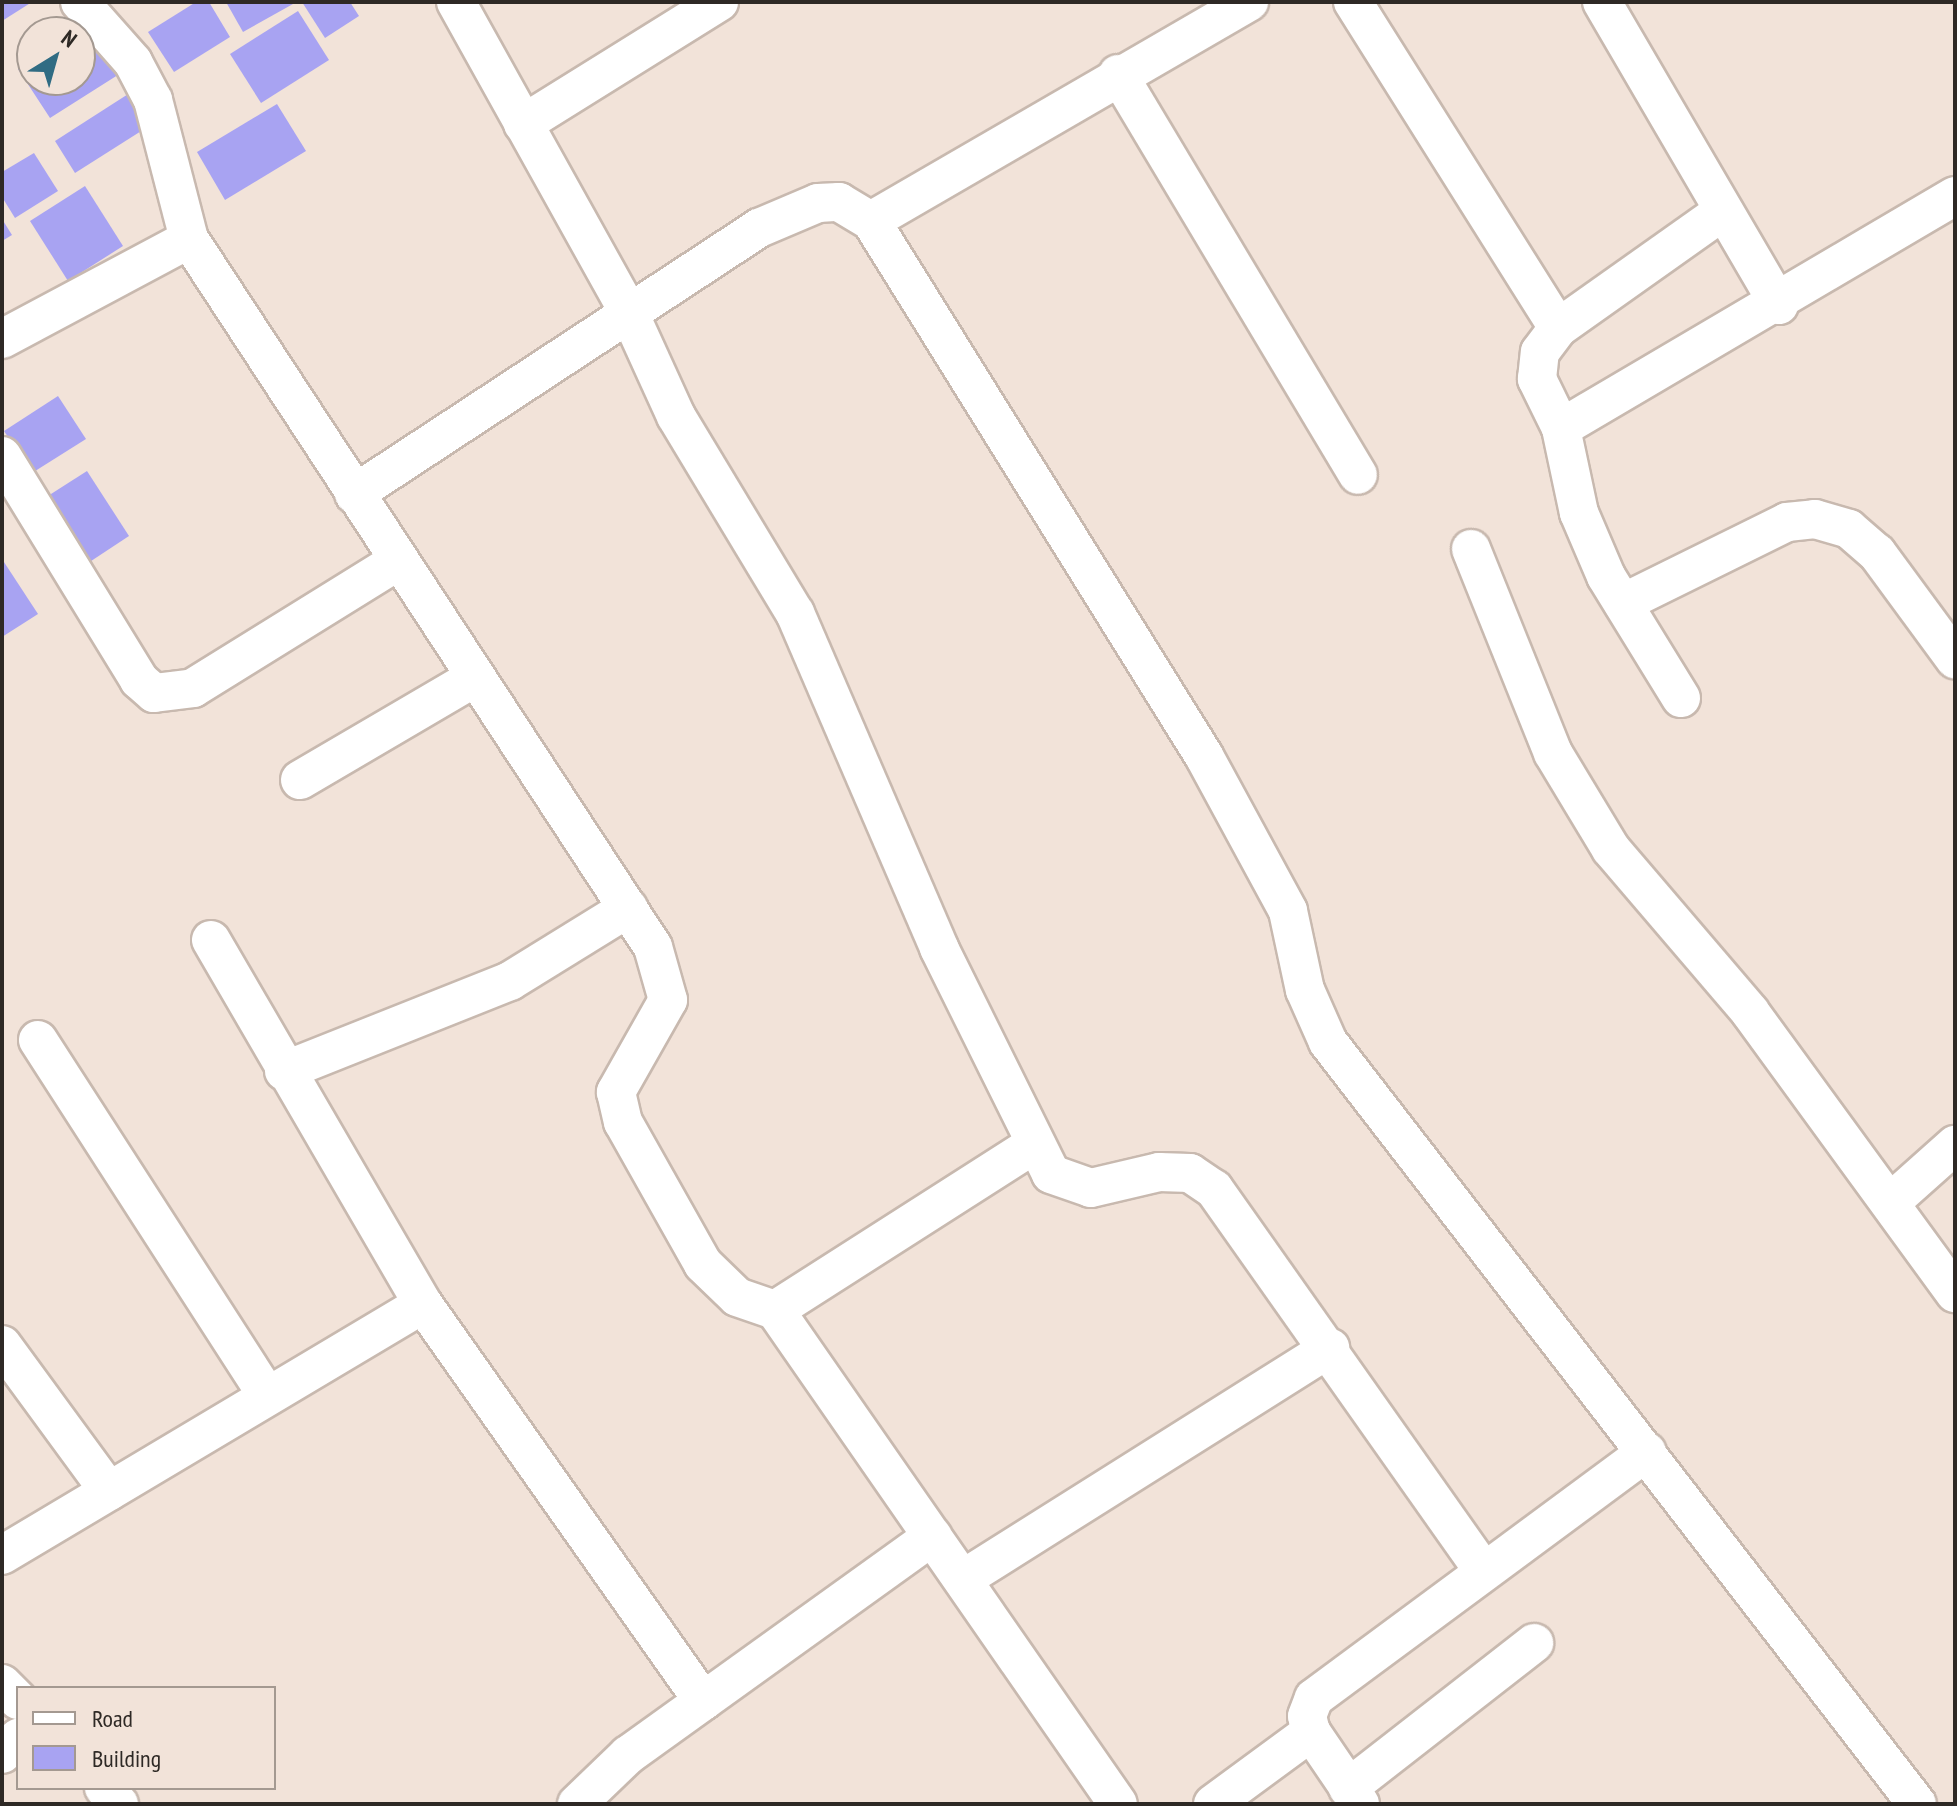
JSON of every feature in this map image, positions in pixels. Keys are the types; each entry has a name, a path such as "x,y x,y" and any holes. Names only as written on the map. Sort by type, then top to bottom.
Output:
{"street":[{"path":"80,2 133,62 153,100 189,239 474,678 628,908 666,975 668,1000 616,1092 623,1122 703,1264 737,1297 775,1310 1118,1804"},
{"path":"456,2 630,315 676,416 795,613 1033,1145 1051,1174 1069,1185 1091,1188 1159,1172 1190,1173 1214,1189 1330,1348 1483,1570"},
{"path":"523,124 719,2"},
{"path":"871,221 1118,74 1249,2"},
{"path":"1353,2 1558,328"},
{"path":"1602,2 1779,305"},
{"path":"1118,74 1358,475"},
{"path":"1561,428 1779,305 1955,196"},
{"path":"354,494 800,209 839,202 871,221 1131,633 1288,911 1305,990 1328,1042 1917,1804"},
{"path":"1681,698 1591,544 1561,428 1537,379 1540,352 1558,328 1723,211"},
{"path":"2,339 189,239"},
{"path":"2,456 139,680 154,693 193,688 398,561"},
{"path":"1623,603 1787,522 1815,519 1849,529 1877,553 1955,659"},
{"path":"1471,549 1553,753 1611,849 1750,1012 1955,1293"},
{"path":"300,780 474,678"},
{"path":"284,1071 510,981 628,908"},
{"path":"211,940 284,1071 423,1304 703,1701"},
{"path":"38,1040 267,1396"},
{"path":"775,1310 1033,1145"},
{"path":"1891,1202 1955,1145"},
{"path":"2,1555 423,1304"},
{"path":"2,1345 109,1491"},
{"path":"963,1579 1330,1348"},
{"path":"1534,1643 1354,1796 1311,1732 1307,1716 1314,1698 1338,1675 1647,1452"},
{"path":"577,1804 628,1755 933,1536"},
{"path":"1213,1804 1311,1732"}],"building":[{"path":"2,2 32,2 2,21"},
{"path":"196,2 209,2 230,37 174,72 148,32"},
{"path":"226,2 291,2 293,4 243,32"},
{"path":"302,2 350,2 359,16 325,38"},
{"path":"298,11 329,60 261,103 230,54"},
{"path":"96,35 121,73 96,89"},
{"path":"136,89 157,121 75,173 55,141"},
{"path":"36,96 85,96 50,118"},
{"path":"277,104 306,151 225,200 197,152"},
{"path":"34,153 58,191 15,218 2,197 2,172"},
{"path":"85,186 123,246 68,281 30,221"},
{"path":"2,219 12,235 2,241"},
{"path":"58,396 86,439 32,473 4,431"},
{"path":"87,471 129,536 82,567 40,501"},
{"path":"2,559 38,614 2,637"}]}
